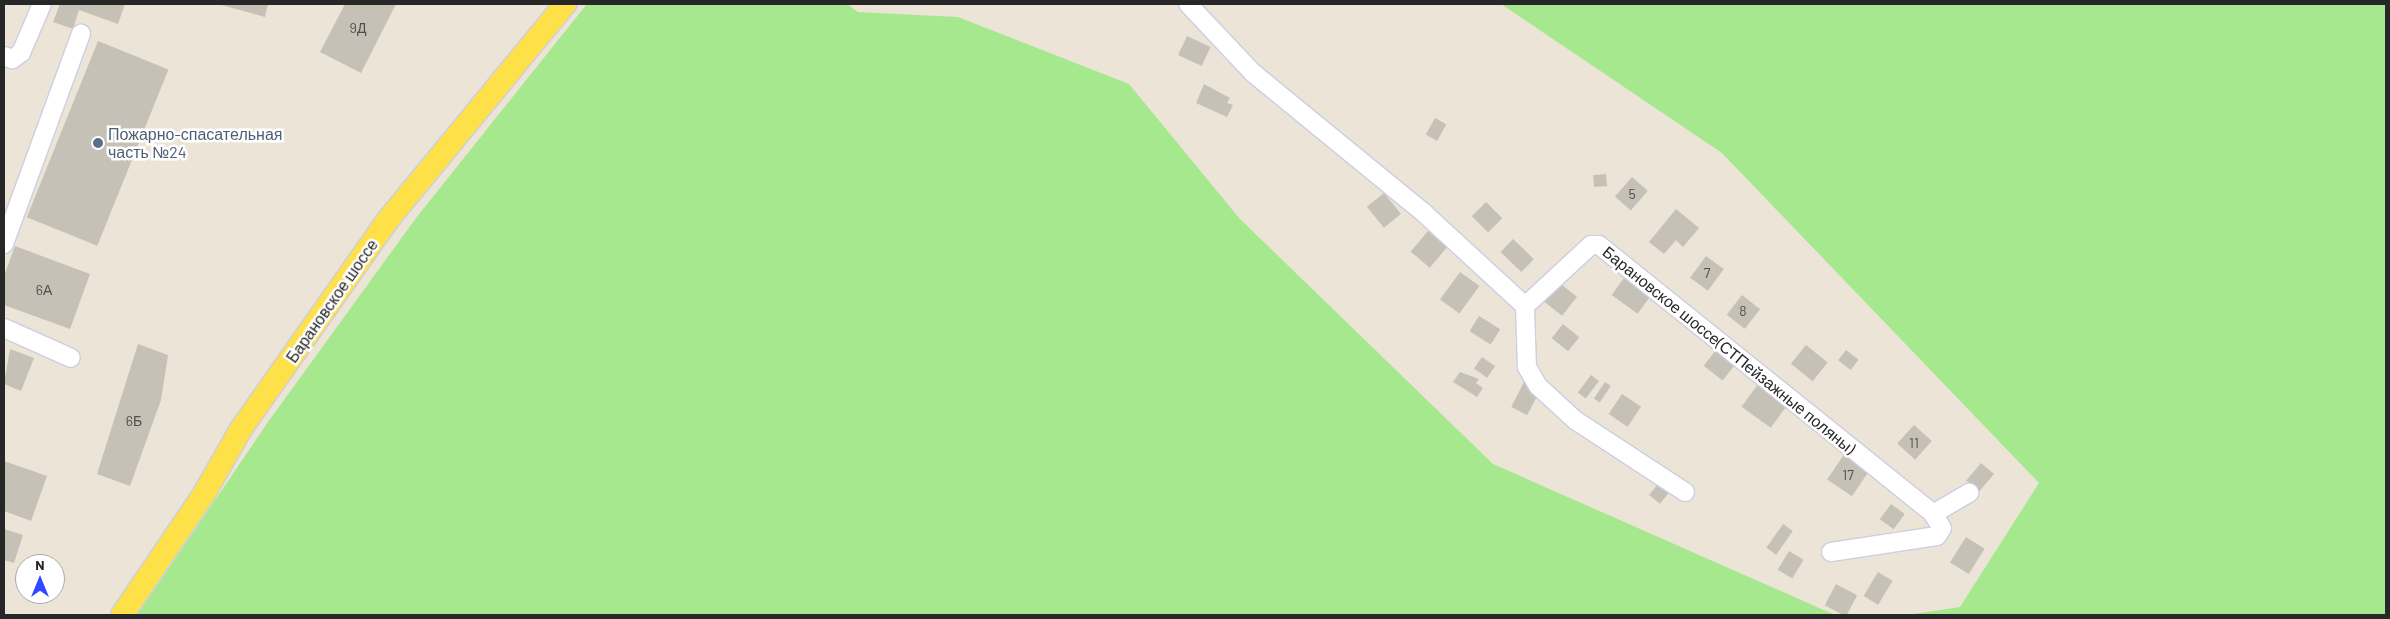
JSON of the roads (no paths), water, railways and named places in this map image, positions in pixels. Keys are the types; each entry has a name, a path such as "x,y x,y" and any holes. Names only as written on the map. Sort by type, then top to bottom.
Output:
{"main road":[{"name":"Барановское шоссе","path":"122,615 204,494 241,429 387,222 565,4"}],"street":[{"path":"4,56 12,59 21,53 42,4"},
{"path":"1188,4 1260,80 1425,214 1525,306 1523,350 1538,386 1575,420 1685,492"},
{"path":"4,244 81,34"},
{"name":"Барановское шоссе(СТПейзажные поляны)","path":"1525,306 1591,245 1599,245 1933,514"},
{"path":"4,328 72,358"},
{"path":"1831,552 1937,536 1942,528 1933,514 1968,493"}],"place":[{"name":"Пожарно-спасательная часть №24","path":"98,143"}]}
